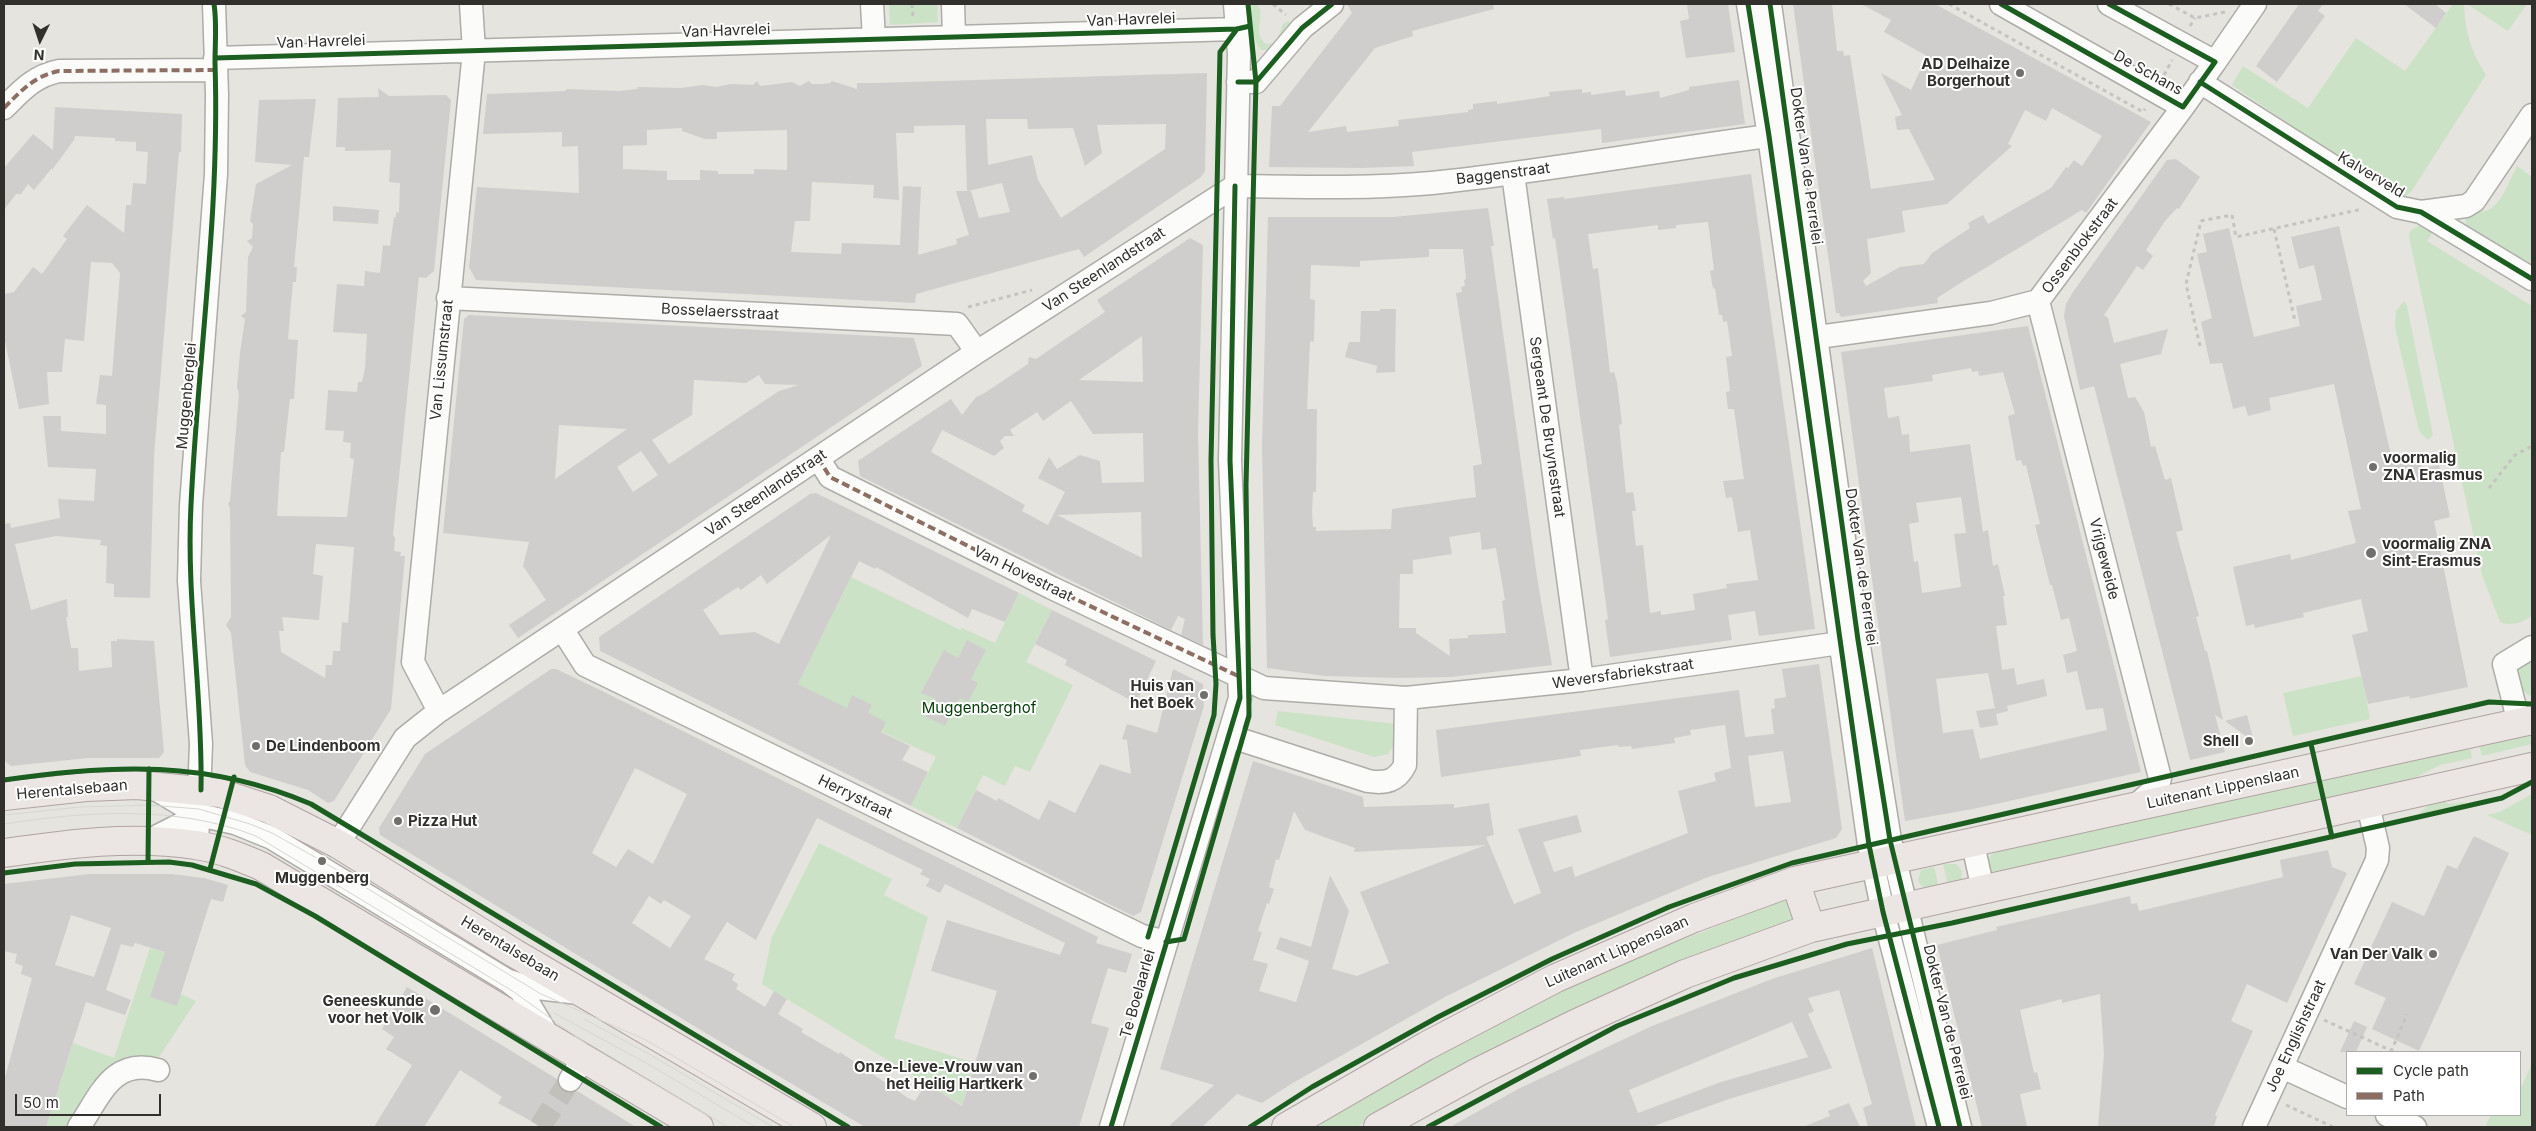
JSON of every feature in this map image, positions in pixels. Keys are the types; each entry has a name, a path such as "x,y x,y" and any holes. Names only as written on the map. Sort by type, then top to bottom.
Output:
{"main road":[{"name":"Luitenant Lippenslaan","path":"1297,1124 1426,1046 1556,978 1694,918 1795,881 1973,844 2526,721"},
{"path":"1378,1127 1478,1072 1575,1024 1685,974 1811,928 2532,767"},
{"name":"Herentalsebaan","path":"4,796 86,786 149,786 200,802 230,796 270,809 338,844 584,994 812,1127"},
{"path":"4,853 85,843 148,841 197,845 236,856 276,874 550,1039 576,1070 699,1127"},
{"path":"1795,881 1811,928"}],"street":[{"name":"Muggenberglei","path":"200,802 200,744 189,571 191,505 216,184 214,4"},
{"name":"Van Lissumstraat","path":"438,711 413,662 474,51 470,4"},
{"path":"872,4 874,39"},
{"path":"953,4 954,37"},
{"name":"Te Boelaarlei","path":"1111,1127 1240,698 1230,460 1238,82 1235,4"},
{"path":"1238,82 1256,82 1302,28 1332,4"},
{"name":"Dokter Van de Perrelei","path":"1748,4 1779,134"},
{"name":"Dokter Van de Perrelei","path":"1770,4 1779,134 1849,642 1884,863 1939,1127"},
{"name":"De Schans","path":"2001,4 2183,107 2215,62"},
{"path":"2109,4 2215,62 2255,4"},
{"name":"Van Havrelei","path":"4,108 33,81 41,76 59,72 474,51 1237,29"},
{"name":"Kalverveld","path":"2200,82 2397,207 2421,212 2532,279"},
{"name":"Ossenblokstraat","path":"1808,339 1991,314 2038,301 2183,107"},
{"path":"2421,212 2466,206 2474,201 2532,115"},
{"name":"Baggenstraat","path":"1235,186 1376,186 1513,174 1779,134"},
{"name":"Sergeant De Bruynestraat","path":"1513,174 1582,680"},
{"name":"Van Steenlandstraat","path":"338,844 405,738 438,711 977,352 1235,186"},
{"name":"Bosselaersstraat","path":"448,298 957,324 977,352"},
{"name":"Vrijgeweide","path":"2038,301 2160,778 2158,786 2133,808"},
{"name":"Van Hovestraat","path":"818,458 830,477 1052,588 1264,688 1406,698"},
{"name":"Herrystraat","path":"562,629 585,665 1142,936 1166,942"},
{"name":"Weversfabriekstraat","path":"1406,698 1582,680 1849,642"},
{"path":"2526,721 2504,664 2532,648"},
{"path":"1229,736 1368,781 1388,782 1401,773 1405,765 1406,698"},
{"path":"148,841 200,802"},
{"path":"197,845 200,802"},
{"path":"200,802 235,823 272,838 508,981 521,991 550,1039"},
{"name":"Joe Englishstraat","path":"2254,1127 2377,860 2378,848 2368,805"},
{"path":"1973,844 1983,890"},
{"name":"Dokter Van de Perrelei","path":"1894,909 1960,1127"},
{"path":"508,981 530,987 584,994"},
{"path":"79,1127 109,1083 123,1070 146,1066 158,1070"},
{"path":"2282,1067 2346,1097"},
{"path":"2389,1116 2410,1126"}],"path":[{"path":"1949,4 2143,112 2195,18"},
{"path":"2170,4 2195,18 2226,11"},
{"path":"2200,346 2186,284 2201,221 2232,215 2236,237 2371,207 2378,195"},
{"path":"2274,229 2295,321"},
{"path":"941,323 949,311 1010,297 1036,288"},
{"path":"2489,488 2515,455 2532,446"},
{"path":"2307,1012 2389,1051"},
{"path":"2391,1051 2407,1014"},
{"path":"2268,1097 2333,1127"}],"green space":[{"path":"889,4 937,4 938,22 890,25"},
{"path":"1257,4 1261,13 1260,35 1266,44 1276,43 1283,24 1288,21 1291,23 1271,50 1261,50 1254,34 1251,10 1252,5"},
{"path":"2453,4 2464,4 2470,41 2476,58 2486,75 2411,192 2405,196 2393,195 2232,85 2243,66 2308,108 2356,38 2405,71"},
{"path":"2467,4 2527,4 2508,31"},
{"path":"2517,166 2532,177 2532,264 2466,225 2465,217 2493,207 2505,191"},
{"path":"2420,225 2428,225 2435,229 2427,241 2532,306 2532,616 2517,623 2508,624 2500,622 2482,575 2409,237 2410,231"},
{"path":"2404,301 2407,306 2433,435 2428,440 2419,431 2395,327 2396,311"},
{"name":"Muggenberghof","path":"851,577 961,630 962,628 995,643 1019,593 1052,610 1026,662 1073,685 1030,772 1015,766 1005,786 983,775 957,828 911,806 936,757 844,714 798,684"},
{"path":"2532,659 2532,697 2523,691 2516,667"},
{"path":"2362,676 2370,719 2293,736 2283,693"},
{"path":"1278,711 1397,724 1394,745 1388,754 1374,757 1275,725"},
{"path":"2532,732 2532,744 2482,756 2479,745"},
{"path":"2470,746 2472,758 2440,765 2401,785 1996,874 1990,872 1987,860 1992,854 1998,852"},
{"path":"2532,794 2532,835 2487,815 2500,812"},
{"path":"2443,800 2448,804 2465,802 2464,804 2418,815 2430,804"},
{"path":"819,843 892,879 884,895 928,917 894,1038 975,1063 962,1105 762,984 772,937"},
{"path":"1943,864 1956,864 1961,869 1961,881 1948,886"},
{"path":"1934,867 1939,888 1924,889 1918,881 1921,870"},
{"path":"1781,901 1795,901 1797,921 1372,1118 1357,1127 1322,1127 1318,1121 1443,1051 1588,977"},
{"path":"150,948 165,952 181,994 196,1001 159,1057 146,1060 73,1127 46,1127 73,1043 114,1058"},
{"path":"2532,1063 2532,1127 2485,1127 2490,1116 2521,1116 2521,1088"}],"building":[{"path":"1347,4 1493,4 1494,9 1412,31 1413,36 1375,48 1308,132 1346,126 1347,132 1399,126 1398,120 1468,112 1468,110 1473,109 1473,104 1497,101 1497,104 1550,96 1549,92 1582,89 1582,93 1591,92 1591,95 1625,90 1626,96 1659,91 1660,98 1689,90 1689,87 1739,80 1745,124 1602,143 1601,129 1412,152 1414,166 1362,168 1269,167 1272,106 1280,106 1352,13"},
{"path":"1687,4 1728,4 1735,52 1686,58 1680,21 1689,19"},
{"path":"1793,4 1832,4 1837,51 1843,51 1844,56 1850,55 1871,189 1935,180 1909,129 1897,130 1895,117 1902,115 1881,73 1911,90 1927,56 1884,32 1891,20 1861,4 1935,4 2151,122 2086,213 2082,210 1962,282 1937,298 1938,303 1841,317 1839,313 1836,313","holes":["2052,108 2102,136 2082,166 2074,160 2068,168 2066,167 2051,188 1988,224 1983,215 1968,223 1970,228 1932,253 1924,264 1900,267 1866,286 1863,281 1871,273 1867,239 1905,232 1902,211 1947,204 2012,146 2008,144 2025,110 2046,121"]},
{"path":"2299,4 2323,4 2318,11 2325,16 2277,82 2256,66"},
{"path":"2404,4 2435,4 2446,13 2436,28"},
{"path":"1207,73 1205,171 1201,177 1084,257 1079,249 916,294 915,303 476,280 469,267 477,187 579,193 578,146 562,147 562,132 483,134 487,94 565,91 567,89 619,91 637,89 638,87 681,88 703,85 716,87 731,84 753,85 757,81 760,86 792,82 800,86 809,81 812,84 822,84 832,81 857,89 857,83","holes":["986,119 1027,119 1028,129 1073,128 1085,166 1102,153 1097,125 1166,124 1165,149 1061,218 1038,180 1032,155 988,165","965,125 967,191 956,191 969,235 956,239 957,244 918,255 921,187 903,186 900,245 842,243 841,254 791,252 795,221 810,221 812,182 874,185 873,198 899,200 896,133 914,133 914,126","682,128 682,131 705,139 717,139 717,132 787,130 787,170 754,169 754,174 718,174 718,171 700,170 700,180 667,180 667,171 623,169 623,146 647,145 647,130","1002,183 1010,212 979,218 971,191 968,191"]},
{"path":"378,88 389,96 446,95 451,100 434,271 426,278 419,277 393,535 395,538 394,551 401,552 400,556 405,556 391,709 334,801 328,803 308,790 250,772 245,765 231,633 226,625 231,617 230,508 228,504 230,501 239,394 237,387 240,353 245,319 241,316 246,312 248,257 253,247 247,241 252,238 253,224 250,221 256,184 292,165 255,162 259,100 316,99 309,157 304,157 294,267 297,267 296,282 293,282 288,339 298,340 294,399 290,399 284,452 281,452 277,516 347,517 354,459 350,458 351,443 343,442 344,431 325,430 328,390 357,392 358,382 362,382 365,368 367,334 333,332 337,284 364,286 365,271 380,273 383,245 390,246 394,217 396,217 396,212 399,213 400,183 389,182 391,150 345,151 345,147 336,147 338,98 379,97","holes":["316,544 354,547 348,623 342,622 340,651 333,651 332,665 326,665 325,678 281,652 279,631 284,631 282,617 319,620 323,576 313,574"]},
{"path":"55,107 182,114 181,152 179,152 154,456 150,598 114,597 114,584 106,583 107,546 100,545 101,540 56,536 15,544 31,610 67,599 68,617 66,617 71,648 78,648 79,671 112,667 111,641 117,641 117,639 154,641 164,752 159,758 88,758 11,766 5,761 4,757 4,524 10,523 11,528 60,518 58,499 94,501 96,469 48,467 43,416 61,416 61,431 106,434 106,405 96,404 100,375 112,376 120,273 112,263 91,262 84,341 65,339 62,372 47,372 49,404 19,409 4,336 4,294 14,292 33,267 42,274 67,239 63,236 87,205 124,233 126,205 131,205 133,183 146,184 148,152 136,151 136,142 115,141 115,138 75,136 52,170 52,168 34,190 28,184 21,194 16,194 4,210 4,168 33,134 53,150"},
{"path":"2176,159 2200,177 2179,209 2177,208 2165,221 2146,250 2153,256 2143,270 2137,266 2104,315 2108,318 2114,343 2168,329 2161,354 2120,364 2128,398 2135,397 2144,412 2151,447 2155,446 2165,480 2171,478 2183,530 2176,532 2199,616 2196,617 2205,651 2207,651 2223,720 2215,715 2225,752 2190,760 2094,386 2080,390 2064,316 2066,304 2073,292 2167,160"},
{"path":"1751,174 1815,629 1759,636 1755,611 1728,615 1732,640 1610,657 1605,620 1608,619 1594,516 1555,238 1553,239 1547,199 1564,197 1564,199","holes":["1708,222 1714,270 1710,271 1713,289 1715,288 1719,315 1722,315 1723,322 1727,321 1732,356 1726,357 1730,391 1726,392 1728,409 1734,409 1744,479 1723,481 1726,498 1732,497 1738,532 1750,530 1758,580 1726,584 1727,588 1693,594 1695,610 1661,615 1661,611 1650,613 1643,545 1636,546 1632,511 1636,511 1633,492 1626,493 1619,425 1622,424 1617,382 1614,372 1610,373 1598,268 1593,269 1588,234 1658,225 1658,230 1676,228 1676,225"]},
{"path":"333,206 379,210 378,224 333,221"},
{"path":"1488,208 1494,246 1491,246 1537,577 1552,665 1451,677 1399,678 1325,676 1267,668 1262,448 1268,217 1393,217","holes":["1429,249 1463,249 1465,286 1461,287 1462,292 1456,293 1482,464 1473,466 1476,497 1392,509 1391,529 1316,531 1316,527 1313,527 1312,511 1313,492 1316,492 1317,409 1307,409 1310,341 1314,342 1315,300 1310,299 1311,265 1360,267 1360,261 1429,257","1480,532 1482,550 1496,548 1505,600 1502,601 1506,633 1468,635 1468,638 1449,639 1450,656 1416,633 1416,628 1399,628 1400,574 1413,574 1413,560 1452,554 1449,537"]},
{"name":"voormalig ZNA Erasmus","path":"2339,226 2393,464 2419,455 2422,468 2439,465 2450,517 2434,521 2468,687 2410,699 2409,696 2368,704 2352,635 2368,631 2361,599 2303,613 2304,617 2255,628 2254,624 2246,626 2233,567 2290,554 2291,560 2356,543 2348,511 2361,509 2334,384 2269,398 2271,410 2248,416 2245,406 2233,409 2222,363 2210,364 2201,322 2212,318 2197,254 2207,252 2203,234 2229,228 2254,337 2300,326 2296,306 2322,300 2314,265 2299,269 2291,237"},
{"path":"1190,238 1203,245 1198,432 1203,645 1181,635 1185,619 1178,616 1171,630 860,476 858,461 951,399 962,415 976,397 1028,364 1029,357 1036,359 1105,312 1097,300","holes":["1142,336 1143,382 1079,380","1071,401 1093,434 1143,433 1144,482 1102,483 1100,461 1080,455 1057,469 1049,457 1038,478 1065,492 1048,525 1022,511 1025,505 931,452 942,430 994,456 1004,448 1000,441 1005,436 1014,436 1010,430 1037,412 1043,421","1141,512 1142,558 1057,515"]},
{"path":"1380,309 1396,309 1395,372 1376,373 1377,366 1345,357 1349,342 1360,342 1361,311 1380,311"},
{"path":"469,315 914,338 922,366 518,638 509,625 546,600 523,566 529,542 443,533 464,319","holes":["759,375 765,384 799,385 779,391 669,464 652,440 692,415 694,380 746,383","559,425 627,429 555,479","641,451 658,475 633,492 617,467"]},
{"path":"2028,326 2141,772 1973,809 1905,821 1841,352","holes":["1971,368 1972,372 1978,371 1979,376 2003,372 2015,414 2008,416 2016,461 2021,460 2023,466 2026,465 2040,524 2035,525 2050,585 2052,585 2061,620 2069,618 2077,651 2063,655 2067,673 2077,671 2086,710 2103,708 2107,730 1980,759 1973,729 1943,733 1936,679 1988,673 1996,714 2008,711 2007,706 2047,696 2044,679 2017,685 2014,668 2002,670 1996,626 2007,625 2003,596 2005,596 1998,564 1993,566 1988,530 1983,532 1970,444 1910,452 1909,434 1902,435 1899,416 1888,418 1884,388 1933,381 1932,375","1961,497 1966,533 1954,534 1961,587 1922,593 1918,561 1914,562 1909,524 1919,522 1916,503"]},
{"path":"816,493 1019,593 1005,622 972,609 968,618 876,567 875,569 859,561 798,684 847,708 852,695 872,705 868,713 886,722 881,732 910,746 902,760 928,772 911,806 600,651 599,637 810,494","holes":["831,535 779,644 755,632 720,635 703,610 738,587 741,590 761,575 767,584"]},
{"path":"1052,610 1156,661 1136,703 1065,665 1067,660 1035,644"},
{"path":"967,640 986,650 971,679 978,683 968,702 960,698 945,726 926,717 936,699 921,693 944,650 958,658"},
{"path":"1819,664 1842,829 1836,838 1708,877 1576,932 1445,997 1291,1084 1262,1103 1237,1094 1202,1127 1168,1127 1214,1085 1160,1069 1253,761 1363,797 1364,807 1454,804 1454,808 1489,803 1494,835 1486,837 1514,904 1541,893 1518,829 1577,815 1582,832 1543,842 1554,872 1572,866 1575,877 1688,833 1678,791 1716,781 1714,773 1731,768 1725,725 1690,730 1691,735 1674,738 1675,743 1632,749 1631,746 1619,747 1618,745 1580,750 1581,756 1441,777 1436,730 1739,690 1745,737 1774,734 1771,709 1775,708 1774,699 1786,697 1782,669","holes":["1783,751 1791,802 1755,807 1748,756","1294,811 1305,830 1355,848 1354,852 1486,845 1360,892 1389,963 1357,976 1332,969 1349,911 1330,875 1311,947 1280,937 1276,949 1309,961 1296,1002 1259,991 1268,964 1253,960 1262,932 1258,931 1267,903 1269,904 1274,889 1269,887 1276,859 1279,860"]},
{"path":"551,669 556,669 1098,937 1096,943 1132,954 1126,973 1108,968 1091,1023 1109,1028 1079,1127 865,1127 709,1035 380,835 379,828 425,754","holes":["635,768 687,794 653,864 628,849 616,867 592,853","817,818 923,870 920,874 930,879 926,886 940,893 945,884 1065,943 1060,955 947,920 931,971 997,991 962,1106 926,1083 915,1101 908,1098 840,1052 839,1054 801,1032 803,1029 778,1014 787,999 774,991 765,1007 736,989 738,984 732,980 735,974 704,959 727,922 756,940","649,896 661,904 664,900 691,916 670,948 632,923"]},
{"path":"1173,669 1203,684 1204,706 1141,912 1133,916 957,828 976,790 997,801 998,798 1039,820 1049,800 1075,813 1100,764 1131,774 1127,740 1122,739 1127,724 1157,733"},
{"path":"1995,708 1998,725 1980,728 1976,711"},
{"path":"2247,715 2254,742 2225,721"},
{"path":"2474,836 2509,853 2419,1051 2372,1029 2386,998 2354,984 2392,902 2424,916 2447,865 2457,869"},
{"path":"2328,850 2332,867 2347,873 2287,1003 2247,984 2231,1021 2253,1031 2215,1115 2217,1116 2214,1127 2098,1127 2104,1054 2100,994 2062,1003 2062,999 2020,1010 2034,1073 2037,1072 2041,1089 2020,1094 2027,1127 1982,1127 1937,945 1997,930 1996,927 2130,896 2131,904 2137,903 2139,911 2283,877 2280,860"},
{"path":"89,874 172,874 204,878 228,885 223,902 211,899 177,1006 150,997 165,952 135,943 133,947 121,944 106,990 131,1000 125,1015 86,1002 46,1127 4,1127 4,1081 32,978 21,974 23,966 15,963 17,954 4,951 4,884","holes":["71,915 111,928 94,977 55,965"]},
{"path":"1872,948 1916,1127 1868,1127 1863,1108 1872,1104 1839,990 1808,998 1814,1011 1808,1014 1832,1068 1729,1099 1651,1127 1450,1127 1518,1089 1652,1026 1772,979","holes":["1792,1022 1808,1057 1721,1082 1638,1113 1629,1090"]},
{"path":"407,987 557,1079 558,1086 564,1091 570,1093 577,1091 636,1127 542,1127 498,1103 502,1097 460,1070 424,1127 374,1127 412,1065 386,1049 394,1037 382,1029"},
{"path":"2354,1021 2367,1027 2356,1051 2340,1052"},
{"path":"1849,1103 1860,1127 1803,1127 1830,1116 1828,1111"}],"tunnel":[{"path":"540,1127 570,1080"}],"tram line":[{"path":"4,815 80,807 149,805 199,809 250,824 272,833 322,861 541,994 646,1040 794,1127"},
{"path":"4,824 100,814 163,815 195,819 226,826 256,836 514,992 588,1045 728,1127"},
{"path":"554,1013 648,1064 755,1127"},
{"path":"584,1019 649,1054 773,1127"}],"marked path":[{"path":"4,108 35,80 59,71 216,70"},
{"path":"818,458 830,477 1052,588 1238,676"}],"cycle path":[{"path":"201,790 200,719 192,612 190,541 194,449 208,285 214,175 216,119 216,26 214,4"},
{"path":"1166,942 1184,939 1249,716 1246,485 1256,82 1248,4"},
{"path":"1238,82 1256,82 1302,28 1332,4"},
{"path":"1748,4 1769,136 1869,845 1883,912 1939,1127"},
{"path":"1770,4 1858,640 1890,840 1960,1127"},
{"path":"2001,4 2183,107 2215,62 2109,4"},
{"path":"215,58 1237,29 1250,26"},
{"path":"1148,937 1214,715 1216,684 1213,635 1211,460 1220,52 1237,29"},
{"path":"2200,82 2397,207 2421,212 2532,279"},
{"path":"1111,1127 1240,698 1230,460 1235,186"},
{"path":"1250,1127 1312,1087 1438,1017 1552,959 1669,907 1792,863 2489,702 2532,704"},
{"path":"2311,744 2332,837"},
{"path":"148,862 149,769"},
{"path":"4,780 83,771 159,770 235,779 311,804 848,1127"},
{"path":"210,869 234,777"},
{"path":"1428,1127 1617,1026 1734,978 1847,944 1952,923 2502,798 2532,782"},
{"path":"4,873 75,864 169,862 192,865 256,884 315,916 661,1127"}],"place":[{"name":"AD Delhaize Borgerhout","path":"2020,73"},
{"name":"voormalig ZNA Erasmus","path":"2373,467"},
{"name":"voormalig ZNA Sint-Erasmus","path":"2371,553"},
{"name":"Huis van het Boek","path":"1204,695"},
{"name":"Shell","path":"2249,741"},
{"name":"De Lindenboom","path":"256,746"},
{"name":"Pizza Hut","path":"398,821"},
{"name":"Muggenberg","path":"322,861"},
{"name":"Van Der Valk","path":"2433,954"},
{"name":"Geneeskunde voor het Volk","path":"435,1010"},
{"name":"Onze-Lieve-Vrouw van het Heilig Hartkerk","path":"1033,1076"}]}
